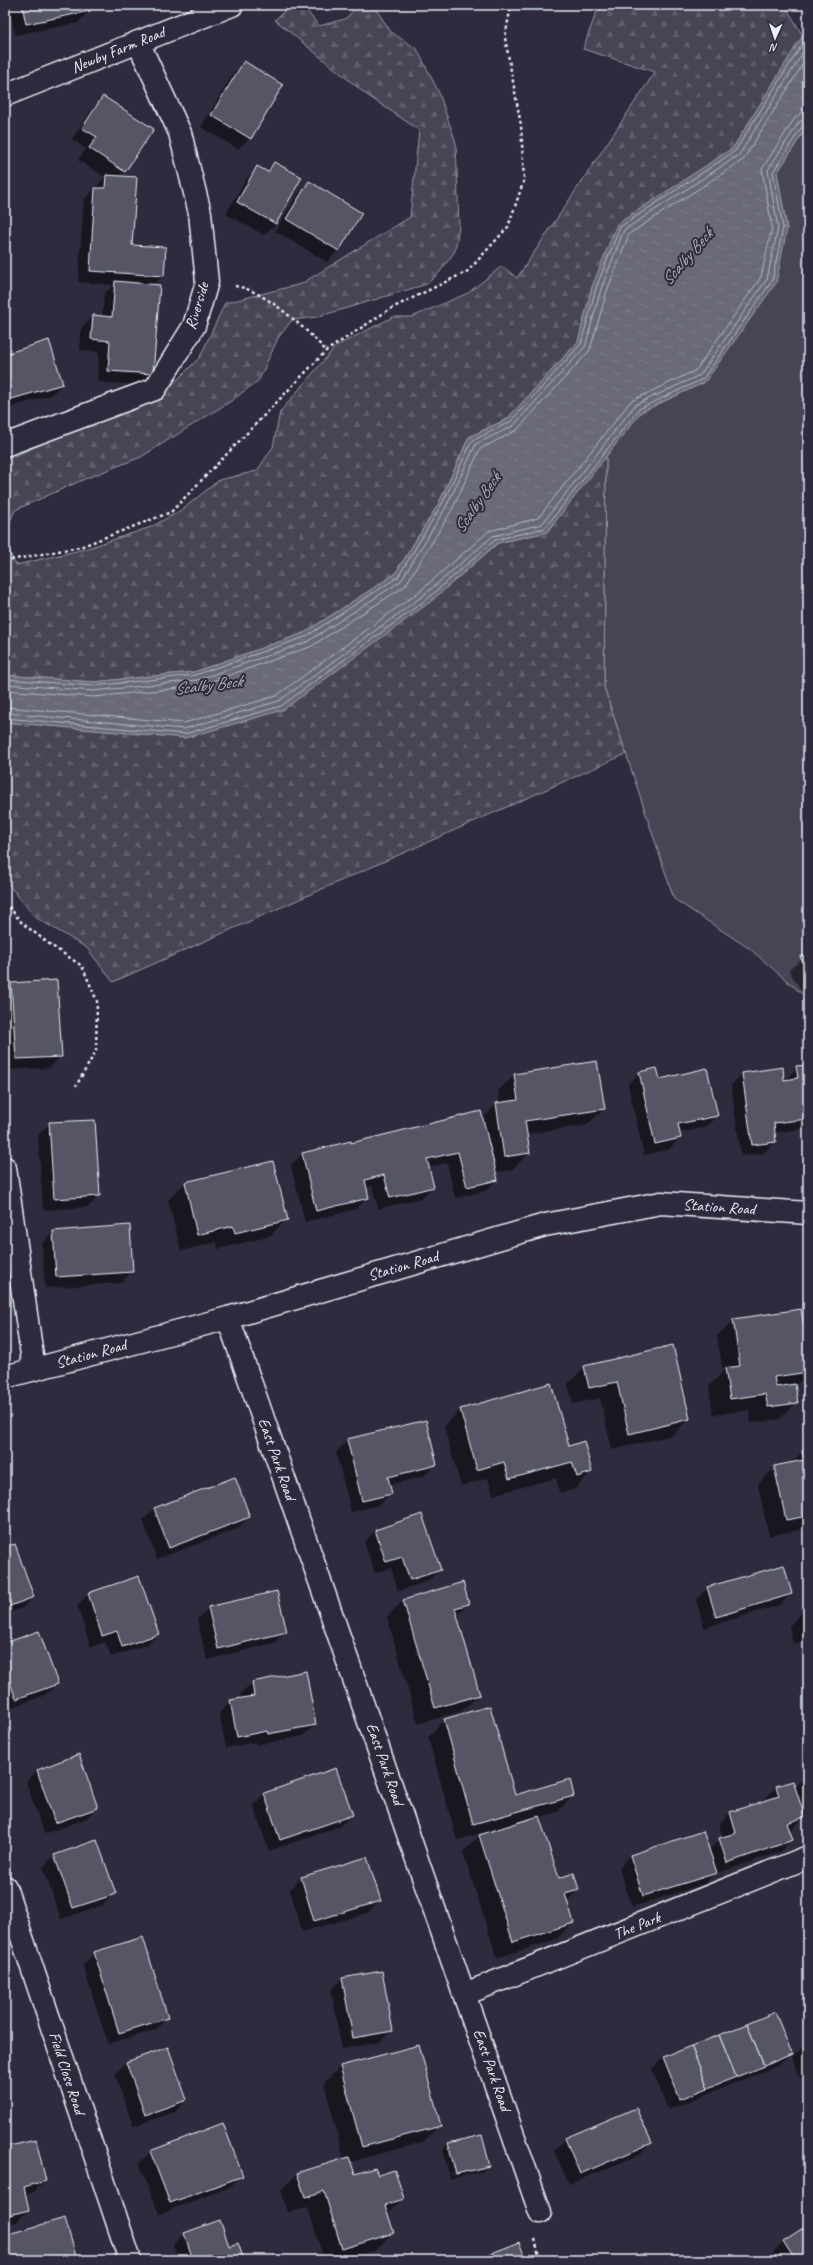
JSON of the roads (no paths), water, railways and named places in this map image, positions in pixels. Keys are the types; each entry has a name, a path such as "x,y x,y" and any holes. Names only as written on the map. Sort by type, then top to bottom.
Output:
{"street":[{"name":"Newby Farm Road","path":"5,95 232,5"},
{"name":"Riverside","path":"5,445 155,389 194,326 207,282 200,213 180,133 138,42"},
{"path":"5,1168 34,1369"},
{"name":"Station Road","path":"5,1377 228,1318 545,1225 661,1203 808,1213"},
{"name":"East Park Road","path":"228,1318 540,2212"},
{"name":"The Park","path":"465,1994 808,1857"},
{"name":"Field Close Road","path":"5,1887 130,2260"}],"water":[{"name":"Scalby Beck","path":"808,27 808,125 777,173 787,229 776,283 705,382 641,412 547,532 497,543 430,602 283,710 185,738 5,722 5,675 93,682 194,672 304,633 395,574 439,503 469,437 507,419 578,342 592,287 617,224 733,148"}]}
